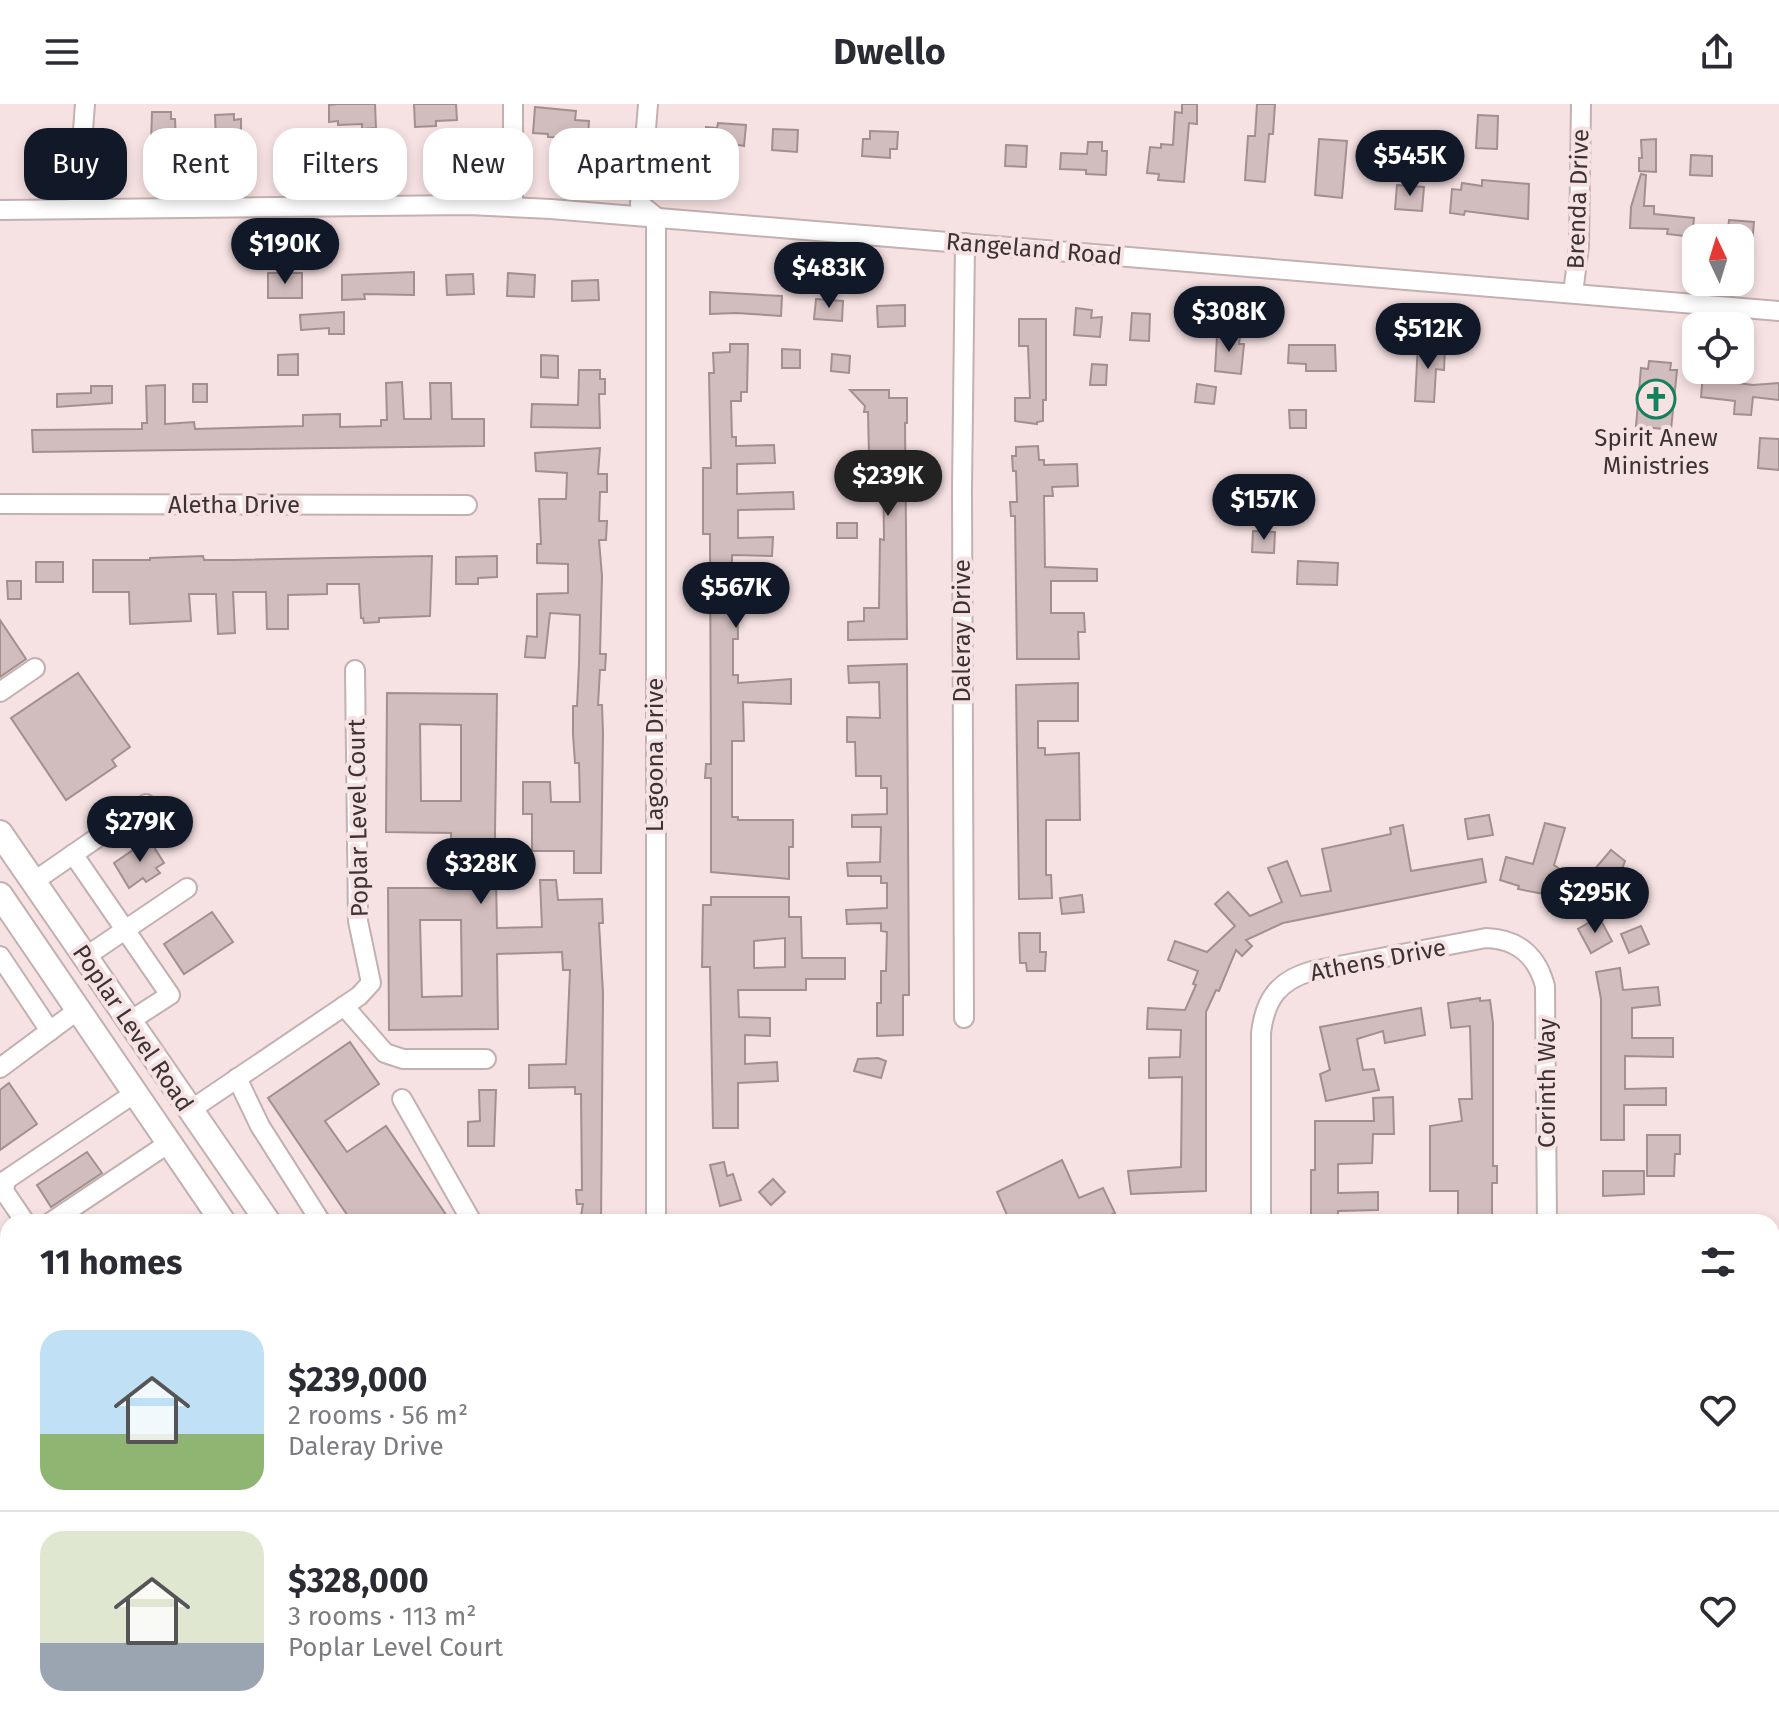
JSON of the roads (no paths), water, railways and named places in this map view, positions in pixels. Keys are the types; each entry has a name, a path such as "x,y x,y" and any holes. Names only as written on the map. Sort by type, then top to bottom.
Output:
{"main road":[{"name":"Poplar Level Road","path":"0,833 262,1214"},
{"name":"Poplar Level Road","path":"0,895 218,1214"}],"street":[{"path":"77,209 85,104"},
{"path":"513,104 513,207"},
{"name":"Lagoona Drive","path":"648,104 640,204 656,217 656,1214"},
{"name":"Brenda Drive","path":"1573,293 1579,246 1581,104"},
{"name":"Rangeland Road","path":"0,210 513,207 1779,311"},
{"name":"Daleray Drive","path":"964,1018 962,490 965,243"},
{"name":"Aletha Drive","path":"0,504 467,505"},
{"path":"0,692 35,668"},
{"name":"Poplar Level Court","path":"189,1111 359,996 371,983 358,921 355,670"},
{"path":"33,882 146,804"},
{"path":"73,854 170,995 128,1022"},
{"path":"85,957 187,888"},
{"name":"Athens Drive","path":"1261,1214 1261,1033 1267,1003 1274,993 1296,975 1486,938 1510,942 1524,950"},
{"name":"Corinth Way","path":"1524,950 1536,961 1541,972 1546,999 1547,1214"},
{"path":"0,956 50,1031"},
{"path":"344,1006 385,1053 403,1059 486,1059"},
{"path":"0,1068 78,1010"},
{"path":"237,1078 260,1126 316,1214"},
{"path":"20,1214 4,1191 6,1180 135,1093"},
{"path":"402,1099 467,1214"},
{"path":"63,1214 169,1143"}],"place":[{"name":"Spirit Anew Ministries","path":"1656,399"}]}
